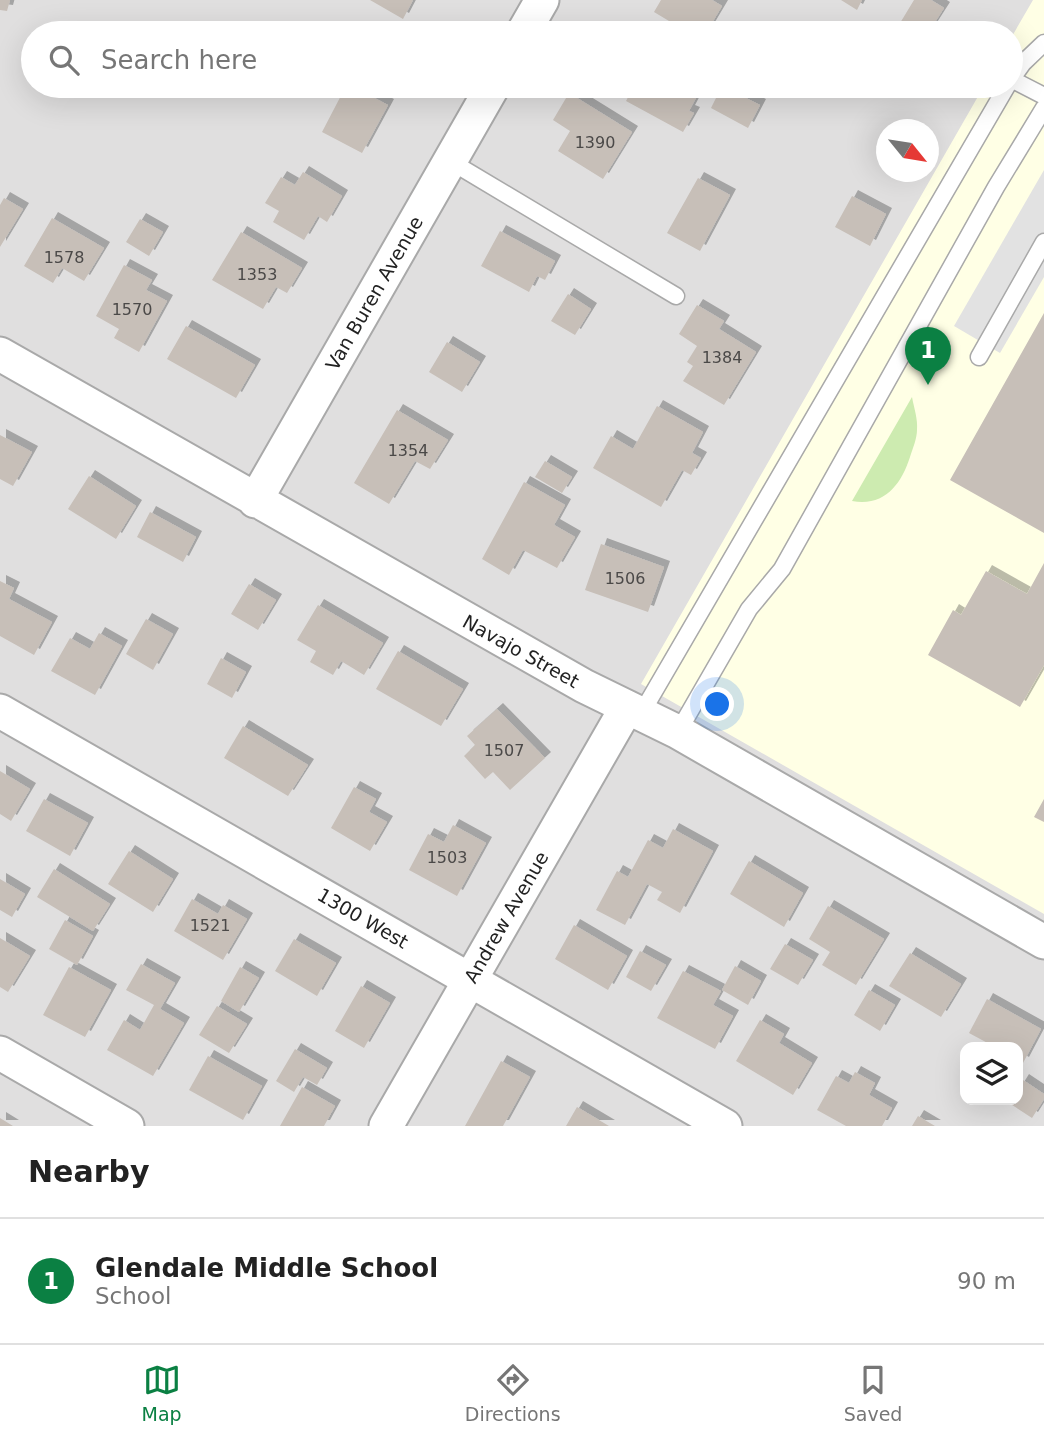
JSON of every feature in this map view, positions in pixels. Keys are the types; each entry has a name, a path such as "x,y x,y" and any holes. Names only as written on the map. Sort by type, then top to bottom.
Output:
{"street":[{"path":"530,21 542,0"},
{"name":"Van Buren Avenue","path":"255,501 486,98"},
{"name":"Navajo Street","path":"0,355 584,686 678,732 1044,942"},
{"name":"1300 West","path":"0,711 725,1126"},
{"name":"Andrew Avenue","path":"386,1126 470,980 634,711"},
{"path":"0,1053 127,1126"}],"lane":[{"path":"1023,63 1044,43"},
{"path":"1023,85 1044,96"},
{"path":"634,711 1000,98"},
{"path":"678,732 749,609 782,569 996,187 1044,108"},
{"path":"450,162 676,296"},
{"path":"979,357 1044,243"}],"shaded area":[{"path":"0,0 1044,0 1044,1126 0,1126"},
{"path":"1033,0 1044,0 1044,914 641,684 929,182 939,182 939,164 977,98 1023,98 1023,21 1021,21"},
{"path":"1044,170 1044,277 1000,353 954,326"}],"green space":[{"path":"912,397 917,433 902,477 890,492 882,497 873,501 852,501"}],"building":[{"path":"0,0 10,0 7,11 0,10"},
{"path":"370,0 413,0 403,19"},
{"path":"661,0 712,0 722,6 713,21 669,21 654,12"},
{"path":"841,0 862,0 857,10"},
{"path":"914,0 931,0 944,8 936,21 901,21"},
{"path":"340,98 374,98 388,105 362,153 322,132"},
{"path":"566,98 577,98 632,132 603,179 558,151 570,131 553,120"},
{"path":"628,98 696,98 689,111 694,113 683,132 626,101"},
{"path":"716,98 746,98 760,105 748,128 711,108"},
{"path":"303,172 342,196 327,222 318,216 304,240 273,222 279,211 265,203 281,177 295,185"},
{"path":"698,178 730,195 700,251 667,233"},
{"path":"852,196 886,214 870,246 835,227"},
{"path":"4,198 23,209 0,247 0,205"},
{"path":"52,218 104,248 84,281 62,268 53,283 24,266"},
{"path":"140,219 163,232 149,256 126,242"},
{"path":"500,231 555,261 545,280 537,276 529,292 481,266"},
{"path":"241,232 302,268 287,293 276,287 263,309 212,280"},
{"path":"124,265 152,280 146,290 167,301 139,352 114,338 119,329 96,316"},
{"path":"568,294 591,309 575,335 551,321"},
{"path":"697,305 724,321 719,329 756,352 724,405 683,381 693,366 687,362 697,346 679,334"},
{"path":"1044,313 1044,533 950,480"},
{"path":"186,326 255,365 236,398 167,359"},
{"path":"447,342 480,362 462,392 429,372"},
{"path":"657,406 703,432 692,453 701,458 691,475 682,470 661,507 593,468 611,436 633,449"},
{"path":"397,410 448,440 430,469 415,461 389,504 354,483"},
{"path":"0,435 32,452 13,486 0,479"},
{"path":"545,461 572,477 562,493 535,477"},
{"path":"89,476 136,506 116,539 68,509"},
{"path":"524,482 565,505 554,525 575,537 557,568 523,550 509,575 482,559"},
{"path":"150,512 196,537 183,562 137,537"},
{"path":"601,544 664,567 648,612 585,590"},
{"path":"1044,563 1044,665 1020,707 928,655 953,610 961,615 986,571 1027,594"},
{"path":"0,581 14,588 9,599 52,622 34,655 0,636"},
{"path":"249,584 276,600 258,630 231,614"},
{"path":"318,605 383,643 364,675 341,661 333,675 310,662 316,651 297,640"},
{"path":"146,619 173,634 153,670 126,654"},
{"path":"99,633 122,646 95,695 51,671 70,638 90,649"},
{"path":"398,651 463,689 441,726 376,689"},
{"path":"221,658 246,672 232,698 207,684"},
{"path":"497,709 545,758 510,790 493,772 485,779 464,756 475,745 467,736"},
{"path":"243,726 308,765 288,796 224,758"},
{"path":"0,771 30,789 11,821 0,814"},
{"path":"354,787 376,799 369,812 387,822 370,851 331,828"},
{"path":"44,799 88,823 70,856 26,831"},
{"path":"1044,799 1044,822 1034,817"},
{"path":"453,825 486,843 457,896 409,870 428,834 444,842"},
{"path":"673,829 713,851 680,913 657,900 662,892 647,884 625,925 596,910 617,871 628,877 648,840 663,848"},
{"path":"129,851 173,879 153,912 108,884"},
{"path":"749,861 803,893 784,927 730,894"},
{"path":"54,869 110,904 93,931 37,897"},
{"path":"0,879 25,894 12,917 0,910"},
{"path":"192,899 218,914 223,905 247,919 223,960 174,931"},
{"path":"828,906 884,939 856,985 822,965 830,952 809,939"},
{"path":"65,920 93,936 77,965 49,949"},
{"path":"574,925 627,956 608,990 555,959"},
{"path":"0,938 30,956 8,992 0,987"},
{"path":"294,939 336,963 317,996 275,971"},
{"path":"785,944 813,960 798,985 770,969"},
{"path":"640,951 666,965 651,991 626,977"},
{"path":"910,953 961,984 941,1017 889,986"},
{"path":"141,964 175,983 160,1009 184,1023 153,1076 107,1050 124,1020 140,1030 154,1005 126,990"},
{"path":"735,966 761,981 748,1005 722,990"},
{"path":"69,967 111,990 85,1037 43,1015"},
{"path":"240,967 259,978 239,1012 221,1001"},
{"path":"683,971 721,991 713,1005 733,1016 715,1049 657,1018"},
{"path":"361,986 390,1003 364,1048 335,1031"},
{"path":"869,990 895,1005 880,1031 854,1015"},
{"path":"987,999 1041,1029 1023,1063 1023,1042 986,1042 969,1033"},
{"path":"217,1006 247,1024 229,1053 199,1035"},
{"path":"760,1020 784,1034 779,1043 812,1063 793,1095 736,1061"},
{"path":"295,1049 327,1068 317,1085 303,1077 294,1092 276,1081"},
{"path":"208,1056 262,1086 243,1120 189,1090"},
{"path":"501,1061 530,1077 503,1126 465,1126"},
{"path":"855,1072 875,1083 869,1095 892,1108 882,1126 846,1126 817,1110 836,1076 849,1083"},
{"path":"1023,1080 1044,1094 1044,1099 1032,1118 1012,1105 1023,1105"},
{"path":"302,1087 335,1106 324,1126 280,1126"},
{"path":"577,1107 609,1126 566,1126"},
{"path":"918,1116 935,1126 912,1126"},
{"path":"0,1118 13,1126 0,1126"}],"place":[{"name":"Glendale Middle School","path":"928,385"}]}
